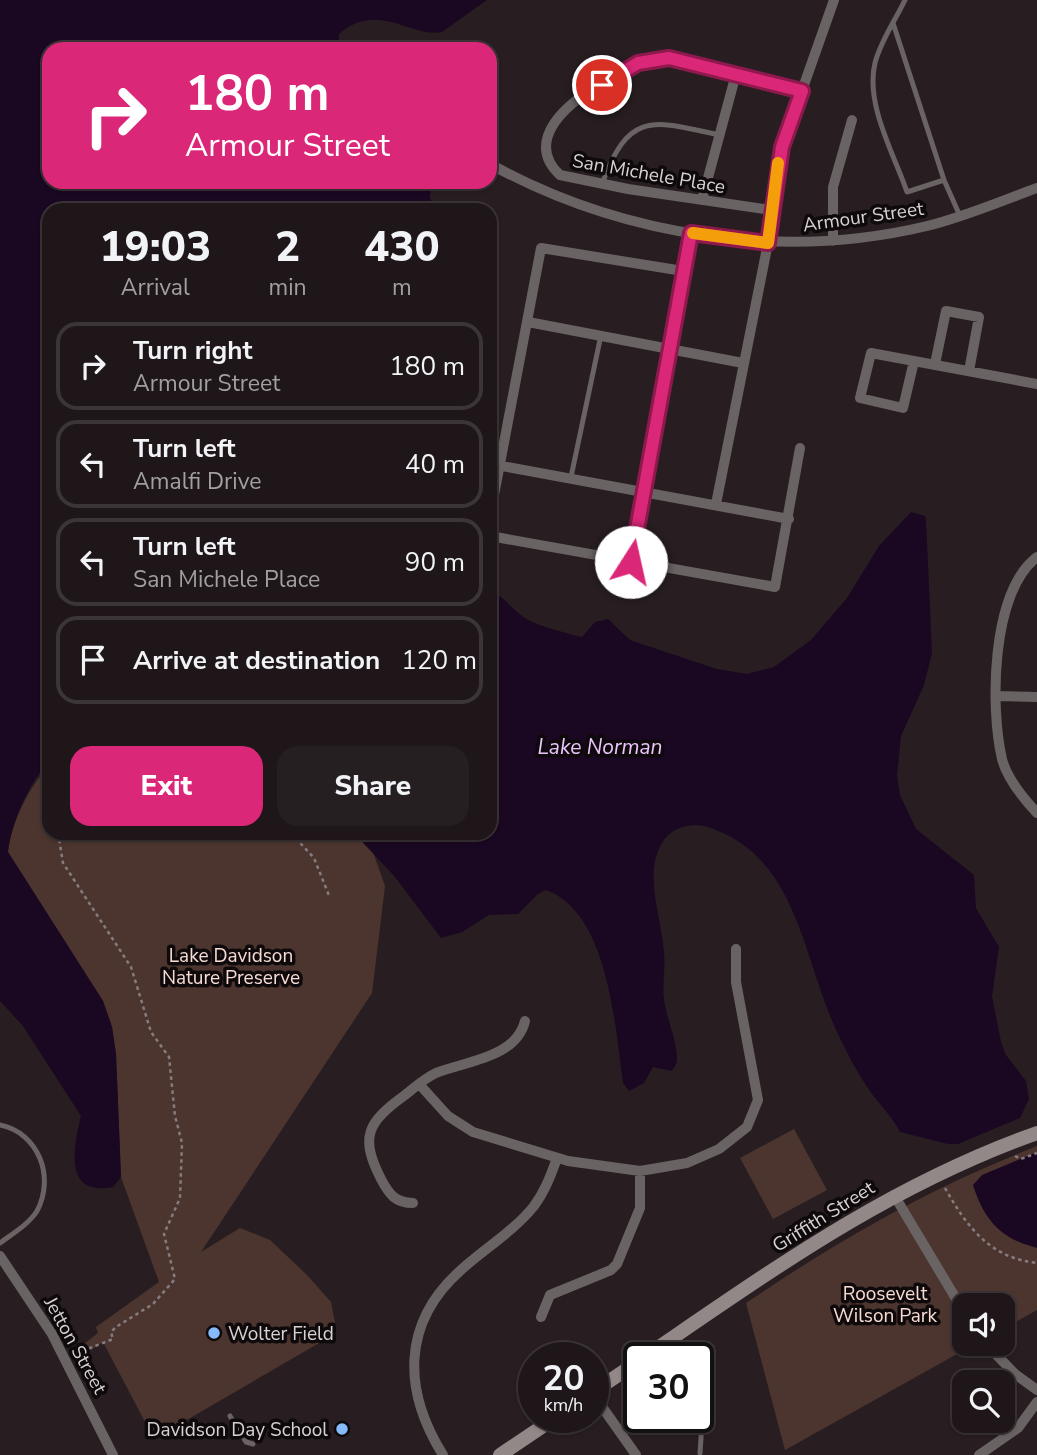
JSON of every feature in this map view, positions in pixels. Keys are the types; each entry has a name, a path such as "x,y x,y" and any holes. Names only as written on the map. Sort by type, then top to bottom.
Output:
{"main road":[{"name":"Griffith Street","path":"666,1342 803,1250 894,1195 941,1171 1037,1133"},
{"path":"500,1455 533,1433"}],"street":[{"path":"716,504 768,243 782,147 834,0"},
{"name":"San Michele Place","path":"771,211 560,175 550,166 544,142 549,128 558,117 625,69 655,59 669,58 802,91"},
{"path":"702,200 736,74"},
{"path":"833,241 833,187 852,120"},
{"name":"Armour Street","path":"497,168 519,180 586,207 691,233 768,243 833,241 904,231 1036,191"},
{"path":"631,562 691,233"},
{"path":"497,487 541,248 683,271"},
{"path":"936,364 946,311 979,317 969,371"},
{"path":"528,322 743,363"},
{"path":"914,361 903,408 860,398 871,353 936,364 1037,384"},
{"path":"497,537 775,587 800,448"},
{"path":"502,466 644,490 789,519"},
{"path":"1037,557 1013,587 996,668 1002,757 1012,782 1037,813"},
{"path":"998,696 1037,698"},
{"path":"419,1084 448,1116 473,1132 557,1158 618,1170 640,1171 687,1163 719,1149 740,1135 754,1114 758,1091 736,982 736,949"},
{"path":"413,1203 397,1200 389,1195 368,1149 376,1119 419,1084 440,1072 479,1060 517,1040 525,1021"},
{"path":"443,1455 421,1413 416,1391 414,1351 418,1331 446,1285 532,1208 549,1180 557,1158"},
{"path":"541,1317 550,1295 611,1270 617,1264 640,1208 640,1171"},
{"path":"894,1195 953,1293"},
{"name":"Jetton Street","path":"0,1256 24,1288 66,1358 113,1455"},
{"path":"998,1356 1015,1374 1037,1390"},
{"path":"979,1455 1018,1428 1037,1402"},
{"path":"609,1416 636,1455"}],"lane":[{"path":"905,0 886,33 875,64 874,99 907,192 944,180"},
{"path":"894,23 944,180 960,216"},
{"path":"602,184 620,145 642,128 660,123 719,135"},
{"path":"571,477 601,335"},
{"path":"0,1125 23,1135 37,1151 44,1169 41,1198 36,1213 0,1243"},
{"path":"230,1416 246,1442 253,1444"},
{"path":"699,1454 701,1433"}],"path":[{"path":"59,840 63,863 131,967 151,1032 169,1057 175,1116 182,1143 180,1198 164,1234 175,1279 153,1304 116,1327 111,1332 113,1339 66,1358"},
{"path":"297,840 314,858 330,898"},
{"path":"1015,1156 1021,1159 1037,1153"},
{"path":"945,1188 991,1248 1010,1258 1037,1263"}],"green space":[{"name":"Lake Davidson Nature Preserve","path":"42,774 42,840 361,840 373,852 385,886 372,993 201,1252 240,1228 270,1240 331,1302 335,1323 326,1339 154,1439 103,1342 82,1356 79,1348 98,1333 96,1327 159,1282 121,1177 116,1054 112,1027 103,1001 8,852 13,828"},
{"path":"794,1129 827,1190 773,1219 740,1158"},
{"name":"Roosevelt Wilson Park","path":"1037,1146 1037,1310 1015,1322 1015,1293 952,1293 953,1356 785,1450 746,1303 887,1216 997,1162"}],"water":[{"path":"0,0 487,0 442,32 418,30 393,22 367,20 353,24 339,34 338,42 42,42 42,189 431,189 432,203 42,203 42,770 22,803 8,852 103,1001 112,1027 116,1054 121,1177 113,1187 97,1188 86,1184 79,1177 75,1154 81,1116 23,1026 0,1001"},
{"name":"Lake Norman","path":"911,512 925,516 932,653 924,685 901,736 897,776 900,795 916,829 974,875 976,908 999,947 992,996 1001,1042 1006,1055 1026,1081 1029,1099 1020,1118 958,1144 900,1132 867,1087 845,1049 827,1007 797,921 784,894 768,869 748,849 723,833 697,825 681,827 667,836 658,851 654,868 654,892 663,940 664,999 677,1062 672,1071 653,1067 644,1083 629,1091 623,1083 612,1003 596,946 583,922 567,903 546,890 538,894 518,914 489,915 462,932 441,938 395,877 361,840 497,840 497,594 525,618 537,624 582,637 595,622 608,619 630,640 717,669 747,674 774,667 811,640 847,598 879,546"},
{"path":"1037,1152 1037,1248 1013,1239 996,1226 983,1208 973,1185 982,1175"}],"slow traffic":[{"path":"693,233 768,243 778,163"}],"place":[{"name":"Wolter Field","path":"214,1333"},
{"name":"Davidson Day School","path":"342,1429"}],"route":[{"path":"602,85 638,63 669,58 802,91 782,147 775,180 768,243 691,233 631,562"}]}
